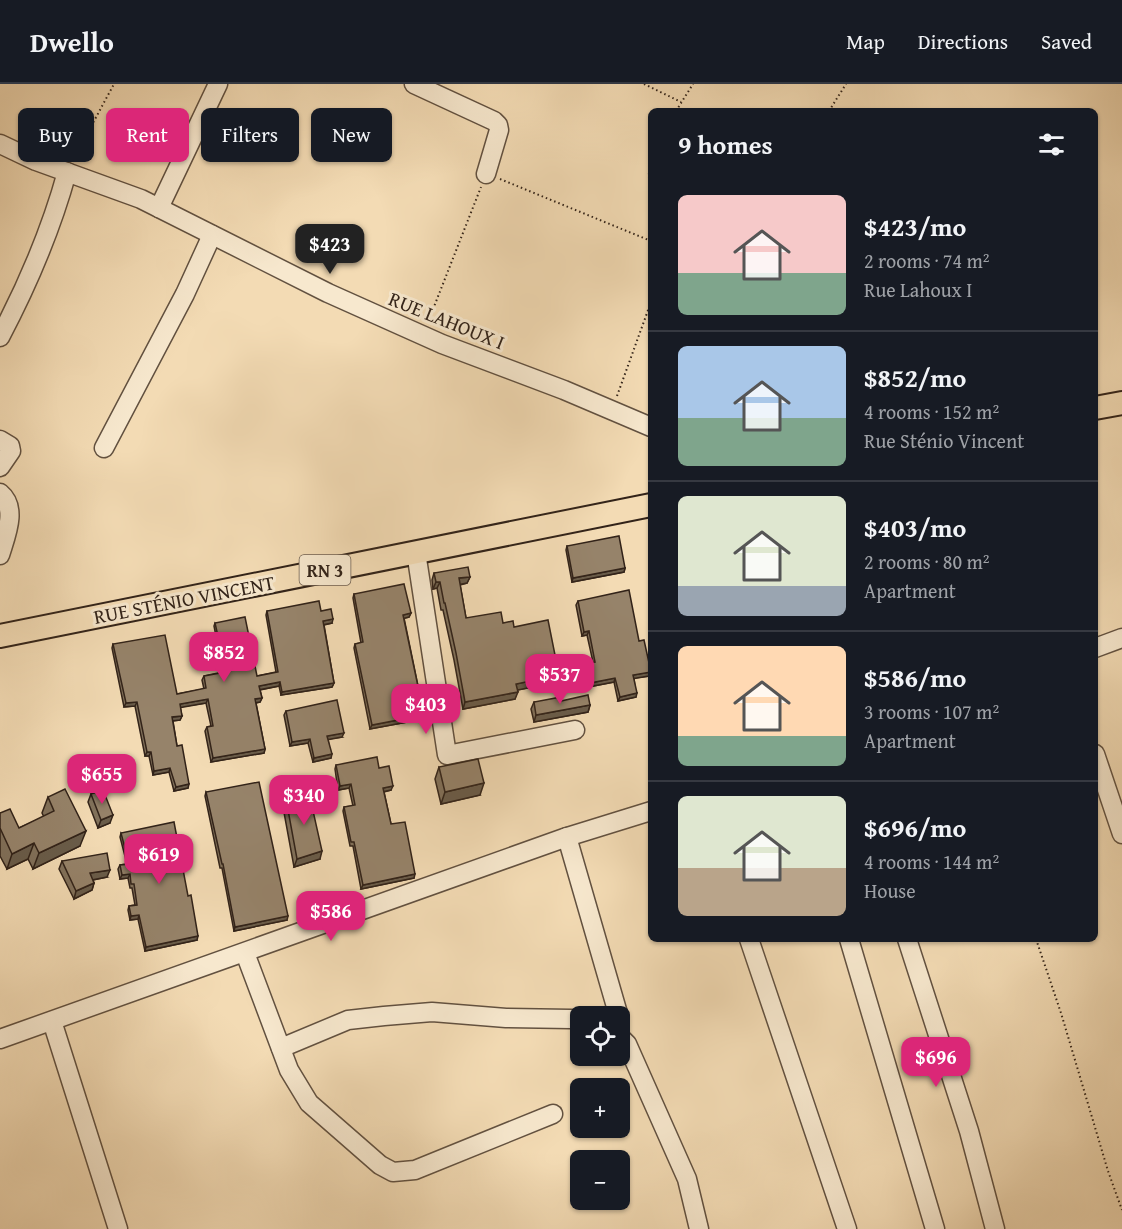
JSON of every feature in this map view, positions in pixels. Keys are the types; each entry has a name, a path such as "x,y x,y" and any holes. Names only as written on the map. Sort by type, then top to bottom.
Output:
{"main road":[{"path":"1098,407 1122,403"},
{"name":"RUE STÉNIO VINCENT","path":"0,634 648,506"}],"street":[{"path":"159,208 218,84"},
{"path":"414,84 494,121 498,125 499,130 486,174"},
{"name":"RUE LAHOUX I","path":"0,144 36,161 141,199 328,293 423,336 564,390 648,426"},
{"path":"0,337 26,287 43,247 67,172"},
{"path":"104,448 185,294 212,235"},
{"path":"0,440 10,446 11,451 0,467"},
{"path":"0,493 8,503 10,516 0,555"},
{"path":"416,552 447,755 575,730"},
{"path":"1098,647 1122,638"},
{"path":"1098,763 1122,834"},
{"path":"0,1040 567,837 648,812"},
{"path":"567,837 616,1006"},
{"path":"750,942 847,1229"},
{"path":"850,942 935,1229"},
{"path":"908,942 969,1131 995,1229"},
{"path":"245,953 289,1070 309,1103 374,1160 393,1172 415,1170 553,1114"},
{"path":"281,1048 348,1020 384,1016 432,1012 506,1018 570,1019"},
{"path":"52,1020 118,1229"},
{"path":"630,1055 687,1179 699,1229"}],"path":[{"path":"67,172 114,84"},
{"path":"644,84 681,102"},
{"path":"678,108 693,84"},
{"path":"831,108 846,84"},
{"path":"423,336 486,174 648,240"},
{"path":"612,411 648,310"},
{"path":"1037,942 1122,1210"}],"building":[{"path":"619,536 625,568 573,578 567,546"},
{"path":"468,567 470,577 459,578 466,618 501,612 503,623 513,621 514,627 548,620 559,675 516,684 518,692 465,702 440,582 436,582 434,573"},
{"path":"404,584 411,613 403,615 424,715 372,725 355,644 363,642 354,594"},
{"path":"629,590 639,641 644,640 648,658 648,672 633,675 637,693 620,697 615,678 590,683 586,663 595,662 589,631 584,632 578,601"},
{"path":"319,601 321,611 331,609 333,619 323,621 334,683 282,692 280,682 259,686 262,698 255,699 265,749 213,758 207,727 213,726 208,699 180,704 182,716 172,717 177,746 182,745 189,784 176,787 170,768 154,771 151,752 147,752 137,702 126,703 113,644 165,635 177,694 206,688 204,676 226,672 215,623 245,617 257,676 278,672 267,611"},
{"path":"588,695 590,705 536,715 534,702 561,697 561,701"},
{"path":"337,700 344,733 327,736 332,754 314,758 310,739 292,742 286,711"},
{"path":"377,757 379,768 389,766 393,786 383,788 391,824 405,822 415,874 363,885 344,807 355,805 351,784 340,786 336,765"},
{"path":"478,759 484,783 445,792 439,767"},
{"path":"259,782 288,916 235,927 206,792"},
{"path":"65,789 86,831 39,853 34,843 12,854 0,828 0,813 10,809 19,828 54,811 48,797"},
{"path":"103,790 113,815 101,820 91,794"},
{"path":"309,793 322,851 297,859 286,799"},
{"path":"174,822 198,936 146,947 139,915 131,916 129,906 137,905 134,884 131,884 130,874 122,875 120,865 129,864 121,833"},
{"path":"107,853 110,870 90,873 94,883 76,891 62,861"}]}
